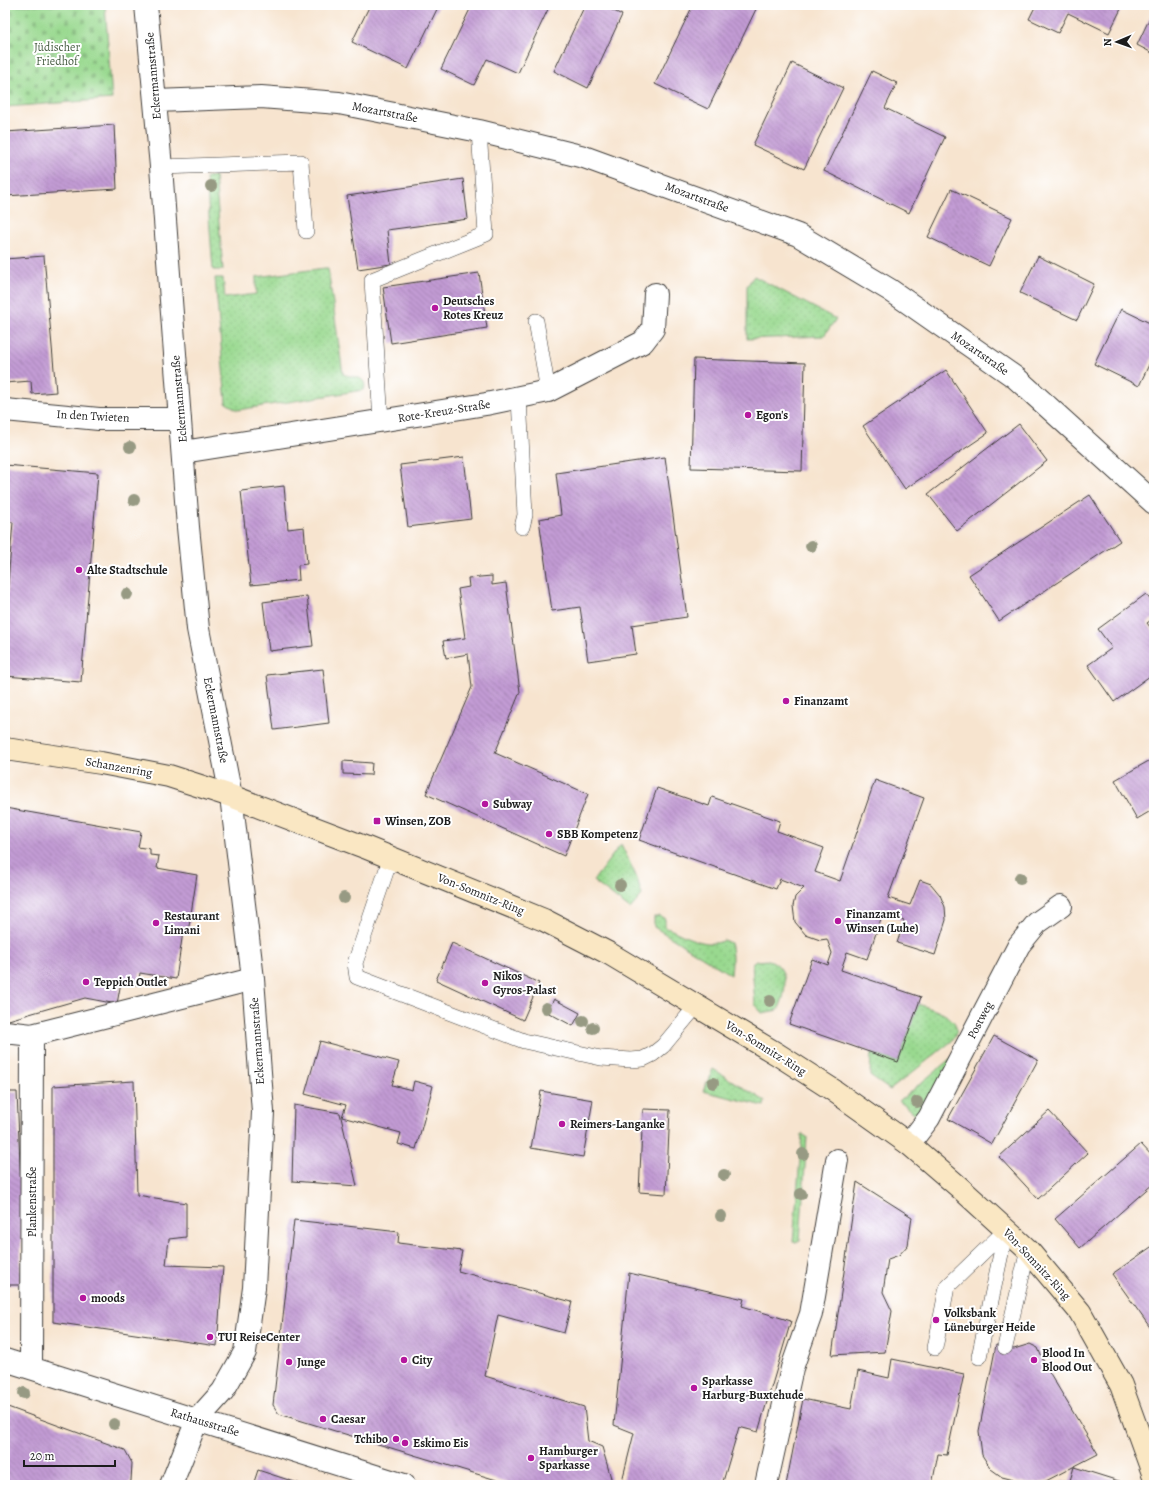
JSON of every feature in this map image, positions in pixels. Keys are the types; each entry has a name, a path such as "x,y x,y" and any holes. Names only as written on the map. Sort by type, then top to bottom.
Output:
{"main road":[{"name":"Schanzenring","path":"5,749 102,763 169,776 231,796"},
{"name":"Von-Somnitz-Ring","path":"231,796 391,857 544,920 610,954 697,1005 833,1090 909,1144 1028,1250 1080,1312 1121,1385 1154,1476"}],"street":[{"name":"Eckermannstraße","path":"146,5 156,101 188,527 198,629 231,796 253,979 262,1112 253,1295 245,1352 223,1391 197,1420"},
{"name":"Mozartstraße","path":"156,101 261,97 339,103 479,131 584,157 798,235 890,290 1016,378 1154,503"},
{"name":"Rote-Kreuz-Straße","path":"183,452 519,398 548,391 643,342 653,329 655,294"},
{"name":"In den Twieten","path":"5,410 98,419 180,419"},
{"name":"Postweg","path":"909,1144 929,1118 1019,945 1037,924 1061,906"},
{"path":"5,1032 32,1035 253,979"},
{"name":"Plankenstraße","path":"31,1368 32,1035"},
{"path":"766,1485 792,1368 811,1314 837,1160"},
{"name":"Rathausstraße","path":"5,1360 404,1485"},
{"path":"171,1485 197,1420"}],"lane":[{"path":"381,421 372,280 486,234 479,131"},
{"path":"161,167 300,162 306,231"},
{"path":"536,321 548,391"},
{"path":"519,398 525,514 522,527"},
{"path":"391,857 355,963 357,977 524,1041 601,1058 631,1060 643,1059 653,1054 663,1046 697,1005"},
{"path":"935,1348 947,1287 1006,1230"},
{"path":"979,1358 1006,1230"},
{"path":"1005,1347 1028,1250"}],"green space":[{"name":"Jüdischer Friedhof","path":"5,5 105,5 112,99 5,107"},
{"path":"215,176 223,270 213,270 206,177"},
{"path":"328,268 343,374 363,380 365,387 363,390 238,410 226,403 215,278 223,278 225,298 256,294 256,277"},
{"path":"754,276 836,319 824,336 747,339 747,286"},
{"path":"621,844 637,878 642,895 630,909 593,881"},
{"path":"660,916 665,919 665,927 694,940 717,943 724,940 730,943 732,955 731,975 654,927 654,917"},
{"path":"769,960 781,969 785,982 785,989 778,1010 762,1013 755,1005 752,964 756,961"},
{"path":"918,1004 947,1016 956,1026 956,1033 952,1041 890,1090 870,1076 871,1053 898,1062"},
{"path":"956,1054 920,1118 899,1101"},
{"path":"713,1069 765,1101 764,1106 703,1091"},
{"path":"802,1134 807,1137 800,1241 796,1243 793,1242"}],"building":[{"path":"370,5 439,5 408,69 352,42"},
{"path":"472,5 550,5 518,73 487,59 474,85 441,69"},
{"path":"585,5 602,5 622,15 588,88 554,71"},
{"path":"693,5 758,5 708,109 655,84"},
{"path":"1036,5 1123,5 1109,33 1068,13 1058,33 1029,19"},
{"path":"1154,9 1154,54 1137,45"},
{"path":"792,63 843,88 804,169 753,145"},
{"path":"872,71 897,83 885,108 945,137 909,213 824,171"},
{"path":"114,125 117,189 5,196 5,132"},
{"path":"463,179 468,219 387,230 391,264 358,269 347,196"},
{"path":"951,189 1012,218 989,266 928,237"},
{"path":"44,256 56,392 32,394 31,381 5,383 5,259"},
{"path":"1038,256 1094,284 1077,320 1020,293"},
{"name":"Deutsches Rotes Kreuz","path":"479,273 487,328 391,343 383,287"},
{"path":"1121,309 1154,325 1154,354 1139,386 1094,364"},
{"name":"Egon's","path":"694,359 805,363 802,471 691,468"},
{"path":"946,370 988,433 905,489 863,426"},
{"path":"1019,424 1047,461 957,531 928,494"},
{"path":"464,457 471,519 408,527 400,465"},
{"path":"665,457 687,617 632,625 636,654 588,661 580,607 552,611 539,519 561,515 556,473"},
{"path":"5,465 98,473 81,682 5,676 5,618 13,522 5,522"},
{"path":"284,486 288,529 304,527 307,564 298,565 299,580 251,585 241,491"},
{"path":"1090,495 1120,541 999,621 969,575"},
{"path":"492,576 492,585 506,583 520,692 495,753 588,794 564,856 426,794 472,687 468,654 446,658 443,641 465,638 458,589 469,587 468,578"},
{"path":"1146,594 1154,605 1154,618 1147,623 1154,632 1154,673 1114,702 1088,665 1112,648 1098,629"},
{"path":"307,596 313,646 269,651 263,602"},
{"path":"323,669 329,723 274,730 267,675"},
{"path":"1154,758 1154,809 1137,819 1115,780"},
{"path":"343,761 372,763 371,775 343,774"},
{"name":"Finanzamt Winsen (Luhe)","path":"875,780 924,798 888,898 910,905 920,880 931,884 940,895 945,907 946,920 935,955 897,943 904,921 883,913 867,959 847,952 841,970 921,997 898,1062 789,1024 812,959 828,965 832,953 827,939 820,940 806,935 795,922 793,906 795,897 804,888 780,879 776,889 639,840 657,788 709,806 712,797 780,821 777,831 824,848 815,872 840,881"},
{"path":"5,808 141,832 138,847 150,849 150,855 159,856 157,868 197,875 188,933 183,932 176,979 140,973 138,985 121,982 117,1004 85,998 5,1021"},
{"path":"452,943 539,983 523,1020 436,980"},
{"path":"554,999 580,1013 573,1026 547,1012"},
{"path":"994,1036 1038,1060 992,1144 948,1119"},
{"path":"320,1041 399,1062 392,1085 412,1090 414,1081 433,1086 416,1149 398,1144 401,1133 342,1117 346,1105 305,1094"},
{"path":"134,1081 137,1195 186,1203 186,1237 169,1239 166,1265 223,1267 217,1346 53,1322 53,1086"},
{"name":"Reimers-Langanke","path":"541,1091 593,1100 583,1157 531,1148"},
{"path":"5,1092 17,1092 22,1213 20,1285 5,1285"},
{"path":"294,1105 340,1113 357,1186 292,1181"},
{"path":"643,1109 670,1110 666,1194 639,1192"},
{"path":"1049,1111 1088,1153 1038,1199 999,1157"},
{"path":"1141,1144 1154,1158 1154,1183 1080,1248 1055,1219"},
{"path":"857,1182 912,1217 908,1245 899,1255 888,1259 883,1292 892,1311 885,1352 832,1355"},
{"path":"294,1220 399,1232 398,1243 462,1251 458,1271 572,1302 564,1333 498,1315 485,1376 584,1407 588,1441 602,1447 611,1478 608,1485 513,1485 279,1414 273,1405"},
{"path":"1154,1245 1154,1333 1112,1274"},
{"name":"Sparkasse Harburg-Buxtehude","path":"629,1273 744,1299 742,1306 791,1321 758,1432 739,1427 722,1485 621,1485 634,1433 614,1425"},
{"path":"1030,1344 1038,1348 1045,1365 1098,1454 1044,1482 1030,1484 1002,1477 991,1469 982,1455 979,1431 996,1345 1014,1349"},
{"path":"892,1359 964,1374 947,1455 938,1454 932,1485 786,1485 803,1399 851,1409 858,1371 889,1378"},
{"path":"5,1406 125,1450 132,1463 131,1481 127,1485 5,1485"},
{"path":"1074,1467 1122,1482 1121,1485 1061,1485 1063,1481 1069,1484"},
{"path":"258,1470 304,1485 253,1485"}],"place":[{"name":"Deutsches Rotes Kreuz","path":"435,308"},
{"name":"Egon's","path":"748,415"},
{"name":"Alte Stadtschule","path":"79,570"},
{"name":"Finanzamt","path":"786,701"},
{"name":"Subway","path":"485,804"},
{"name":"Winsen, ZOB","path":"377,821"},
{"name":"SBB Kompetenz","path":"549,834"},
{"name":"Finanzamt Winsen (Luhe)","path":"838,921"},
{"name":"Restaurant Limani","path":"156,923"},
{"name":"Teppich Outlet","path":"86,982"},
{"name":"Nikos Gyros-Palast","path":"485,983"},
{"name":"Reimers-Langanke","path":"562,1124"},
{"name":"moods","path":"83,1298"},
{"name":"Volksbank Lüneburger Heide","path":"936,1320"},
{"name":"TUI ReiseCenter","path":"210,1337"},
{"name":"City","path":"404,1360"},
{"name":"Blood In Blood Out","path":"1034,1360"},
{"name":"Junge","path":"289,1362"},
{"name":"Sparkasse Harburg-Buxtehude","path":"694,1388"},
{"name":"Caesar","path":"323,1419"},
{"name":"Tchibo","path":"396,1439"},
{"name":"Eskimo Eis","path":"405,1443"},
{"name":"Hamburger Sparkasse","path":"531,1458"}]}
